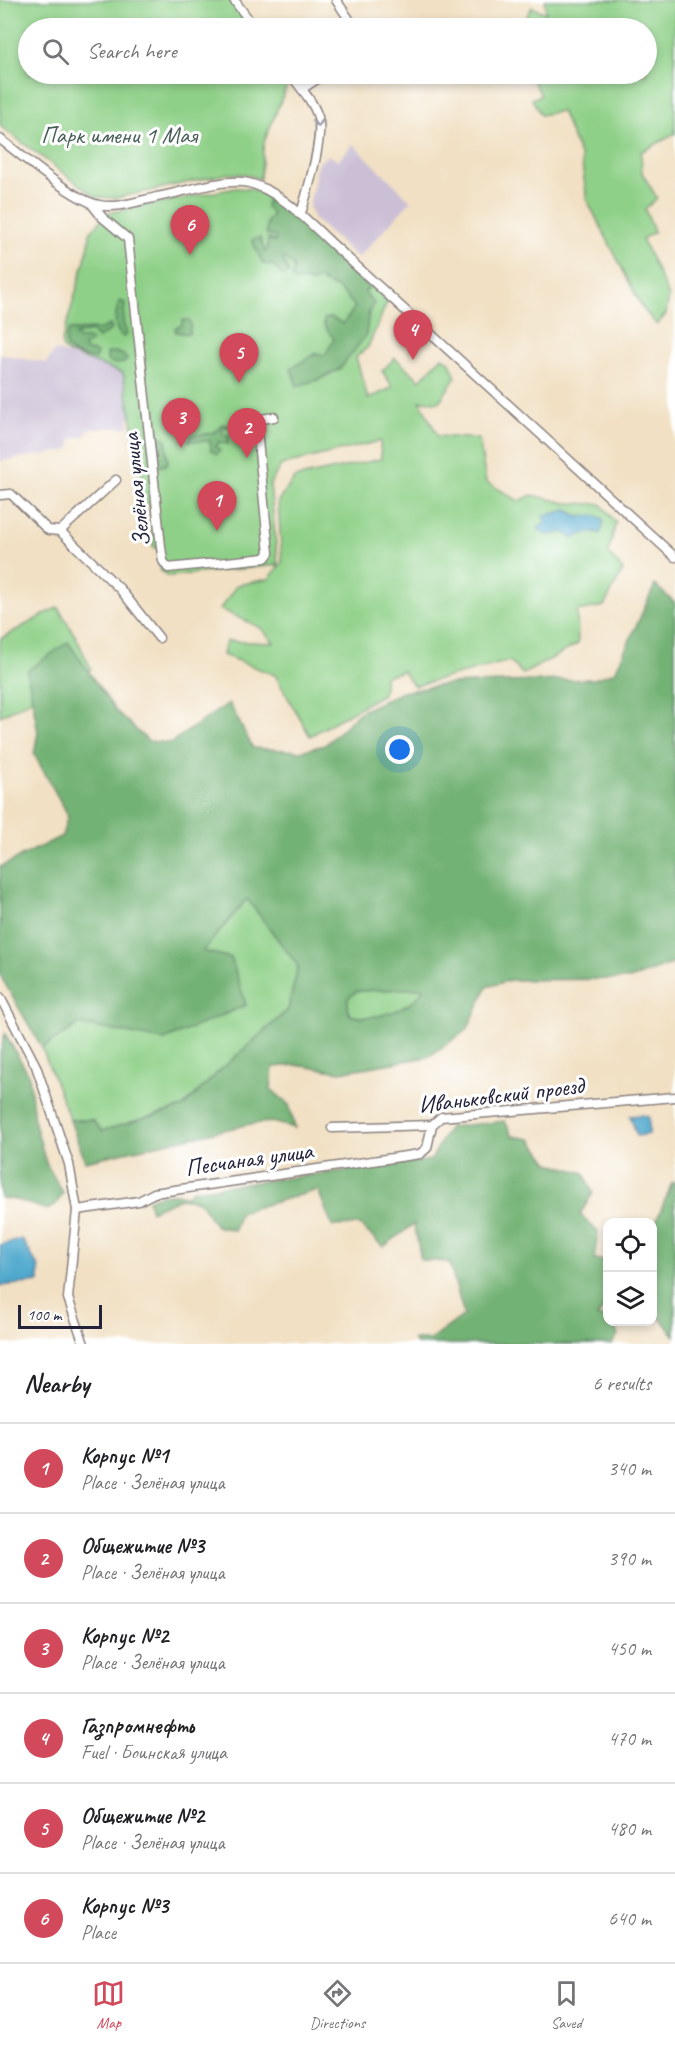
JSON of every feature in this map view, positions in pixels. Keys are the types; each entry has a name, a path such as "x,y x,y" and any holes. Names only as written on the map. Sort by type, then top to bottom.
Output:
{"street":[{"path":"234,0 248,18"},
{"path":"336,0 348,18"},
{"path":"298,84 318,115 320,130 308,190 299,214"},
{"path":"302,89 310,84"},
{"path":"0,139 91,203 119,205 214,185 243,182 255,184 273,194 299,214 675,557"},
{"name":"Зелёная улица","path":"91,203 103,218 128,239 161,547 165,566 168,568 265,558 269,553 256,420 274,417"},
{"path":"60,531 116,480"},
{"path":"0,495 11,494 48,530 60,531 120,589 159,638"},
{"path":"0,997 36,1066 69,1164 77,1210 69,1298 84,1344"},
{"name":"Иваньковский проезд","path":"332,1128 432,1125 441,1117 675,1097"},
{"name":"Песчаная улица","path":"77,1210 139,1201 154,1193 420,1154 427,1148 432,1125"}],"shaded area":[{"path":"353,144 411,201 358,258 314,219 309,207 318,163 329,155 338,161"},
{"path":"55,350 123,373 131,418 128,418 129,427 89,429 85,436 71,439 71,447 66,451 0,461 0,354 46,363"}],"green space":[{"name":"Парк имени 1 Мая","path":"0,0 232,0 245,18 18,18 18,84 288,84 264,142 260,179 244,174 226,174 117,198 96,197 0,126"},
{"path":"545,0 675,0 675,134 641,152 642,173 657,198 645,209 654,232 642,239 669,296 666,314 657,325 643,309 587,200 581,157 561,111 541,115 532,99 541,95 535,84 657,84 657,18 526,18 532,7 546,13"},
{"path":"236,188 253,189 275,202 388,300 368,347 356,357 368,399 393,387 382,371 395,358 420,380 442,357 449,361 456,377 439,402 420,401 438,436 479,439 486,482 519,501 532,495 566,503 601,504 616,523 608,553 623,570 604,606 577,611 578,644 523,674 510,661 414,686 403,671 385,676 383,694 310,736 275,675 223,655 226,641 274,643 261,628 220,609 237,585 269,579 282,562 278,501 295,478 381,459 380,441 281,465 270,484 278,565 169,576 161,571 158,550 153,546 150,507 141,499 142,476 123,373 68,353 62,347 62,341 89,245 90,232 108,213"},
{"path":"267,201 275,202 289,212 369,287 365,292 374,304 369,311 366,335 340,369 320,379 297,386 291,368 317,353 325,355 334,339 324,325 324,319 331,317 343,324 355,307 341,291 323,283 321,279 311,282 295,281 292,277 294,267 285,258 283,260 289,273 282,276 273,265 263,264 252,240 260,238 265,252 268,238 275,242 276,237 266,234 267,222 273,214 266,207"},
{"path":"194,220 196,232 192,229 183,235 180,232 183,225"},
{"path":"120,301 125,303 123,322 127,334 123,337 115,325"},
{"path":"183,320 189,320 191,325 189,334 176,332 175,328 181,326"},
{"path":"110,325 112,329 98,338 91,331 75,335 79,339 92,341 84,346 85,350 97,353 95,359 83,357 66,347 69,330 101,329"},
{"path":"115,352 127,359 124,363 115,364 107,360 107,353"},
{"path":"222,424 229,426 222,429 223,435 229,435 228,444 219,442 216,447 220,450 217,454 211,450 210,441 189,441 191,436 212,433"},
{"path":"158,436 166,439 168,462 158,467 154,464 152,440"},
{"path":"655,585 675,603 675,963 630,979 510,980 487,987 467,1030 428,1057 340,1072 296,1065 273,1067 271,1089 289,1105 295,1128 272,1122 250,1124 85,1161 70,1120 92,1120 102,1131 183,1107 216,1074 288,1010 298,966 247,899 203,951 231,958 246,1005 164,1040 79,1024 42,1048 0,975 0,867 62,836 68,815 34,754 38,732 27,671 68,642 115,710 148,741 170,743 229,703 253,748 300,751 325,745 360,712 402,692 448,684 594,679 615,672","holes":["423,988 419,996 402,1008 380,1016 358,1017 350,1015 348,1009 348,998 357,991"]},
{"path":"58,607 91,669 0,716 0,639"},
{"path":"247,898 298,965 288,1010 216,1074 183,1107 102,1131 92,1120 70,1120 42,1048 79,1024 164,1040 246,1005 231,958 202,951"},
{"path":"424,988 412,1004 391,1013 373,1017 356,1017 350,1015 348,1009 348,998 357,991"},
{"path":"5,1034 29,1075 34,1120 46,1163 63,1193 57,1203 48,1210 13,1199 0,1198 0,1053"},
{"path":"505,1121 512,1136 531,1139 549,1163 584,1173 593,1193 580,1214 598,1232 594,1260 603,1260 603,1309 597,1317 603,1317 603,1326 615,1326 618,1335 612,1344 416,1344 413,1340 430,1340 464,1315 449,1262 421,1260 414,1224 383,1247 360,1225 332,1226 318,1190 240,1212 234,1230 216,1226 199,1201 180,1198 151,1211 148,1200 167,1194 187,1196 192,1190 431,1160 449,1127"},
{"path":"675,1182 675,1336 657,1315 657,1219 672,1183"}],"water":[{"path":"567,510 578,517 594,515 603,519 600,533 586,533 573,539 564,532 547,535 538,529 546,522 543,516"},
{"path":"641,1115 649,1118 649,1134 637,1136 630,1116"},
{"path":"22,1239 39,1268 39,1282 0,1286 0,1245"}],"place":[{"name":"Корпус №3","path":"190,255"},
{"name":"Газпромнефть","path":"413,360"},
{"name":"Общежитие №2","path":"239,383"},
{"name":"Корпус №2","path":"181,448"},
{"name":"Общежитие №3","path":"247,458"},
{"name":"Корпус №1","path":"217,531"}]}
